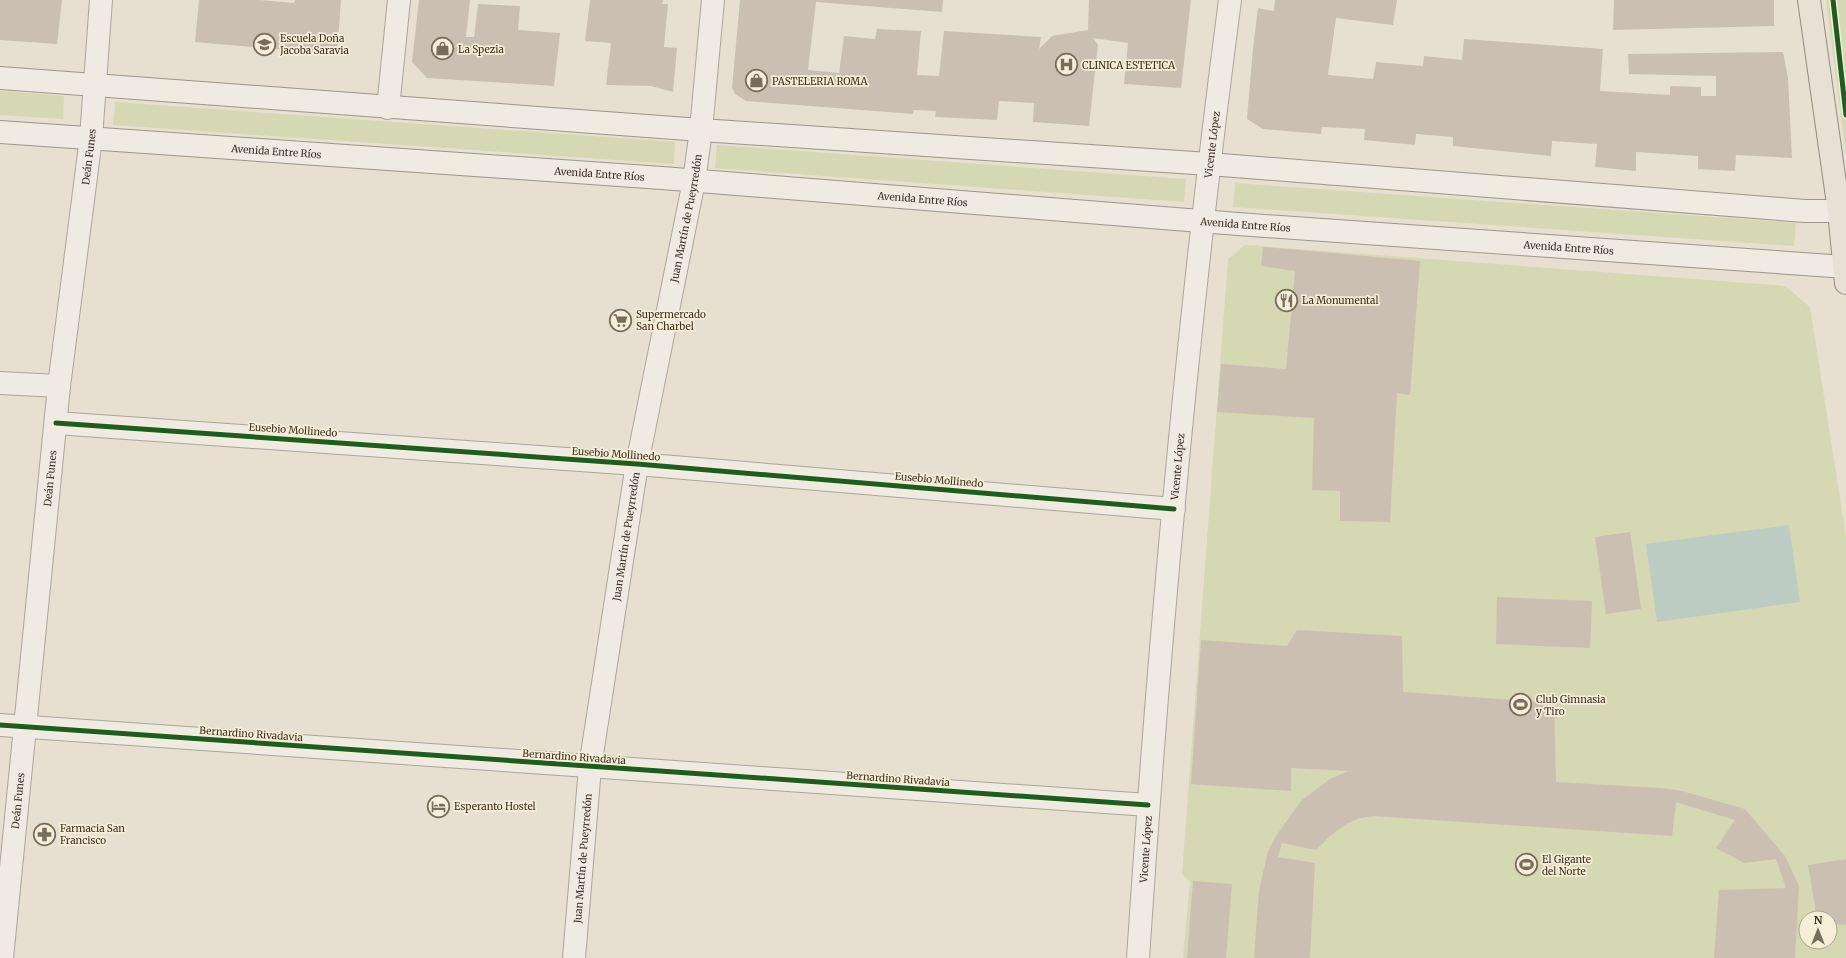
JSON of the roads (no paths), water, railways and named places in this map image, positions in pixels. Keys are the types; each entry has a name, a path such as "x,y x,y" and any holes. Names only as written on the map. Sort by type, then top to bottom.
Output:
{"main road":[{"path":"1809,0 1843,211 1845,272"}],"street":[{"name":"Deán Funes","path":"2,958 59,386 91,138 101,0"},
{"path":"388,108 399,0"},
{"name":"Juan Martín de Pueyrredón","path":"574,958 590,767 637,464 694,181 701,130 713,0"},
{"name":"Vicente López","path":"1138,958 1148,805 1174,508 1202,221 1230,0"},
{"path":"0,78 388,108 1209,164 1805,212 1843,211"},
{"name":"Avenida Entre Ríos","path":"0,132 694,181 1845,272"},
{"path":"0,383 59,386"},
{"name":"Eusebio Mollinedo","path":"56,423 637,464 1174,508"},
{"name":"Bernardino Rivadavia","path":"0,725 1148,805"}],"place":[{"name":"Escuela Doña Jacoba Saravia","path":"265,44"},
{"name":"La Spezia","path":"443,49"},
{"name":"CLINICA ESTETICA","path":"1067,65"},
{"name":"PASTELERIA ROMA","path":"756,81"},
{"name":"La Monumental","path":"1287,300"},
{"name":"Supermercado San Charbel","path":"621,320"},
{"name":"Club Gimnasia y Tiro","path":"1520,705"},
{"name":"Esperanto Hostel","path":"439,806"},
{"name":"Farmacia San Francisco","path":"44,834"},
{"name":"El Gigante del Norte","path":"1527,865"}]}
